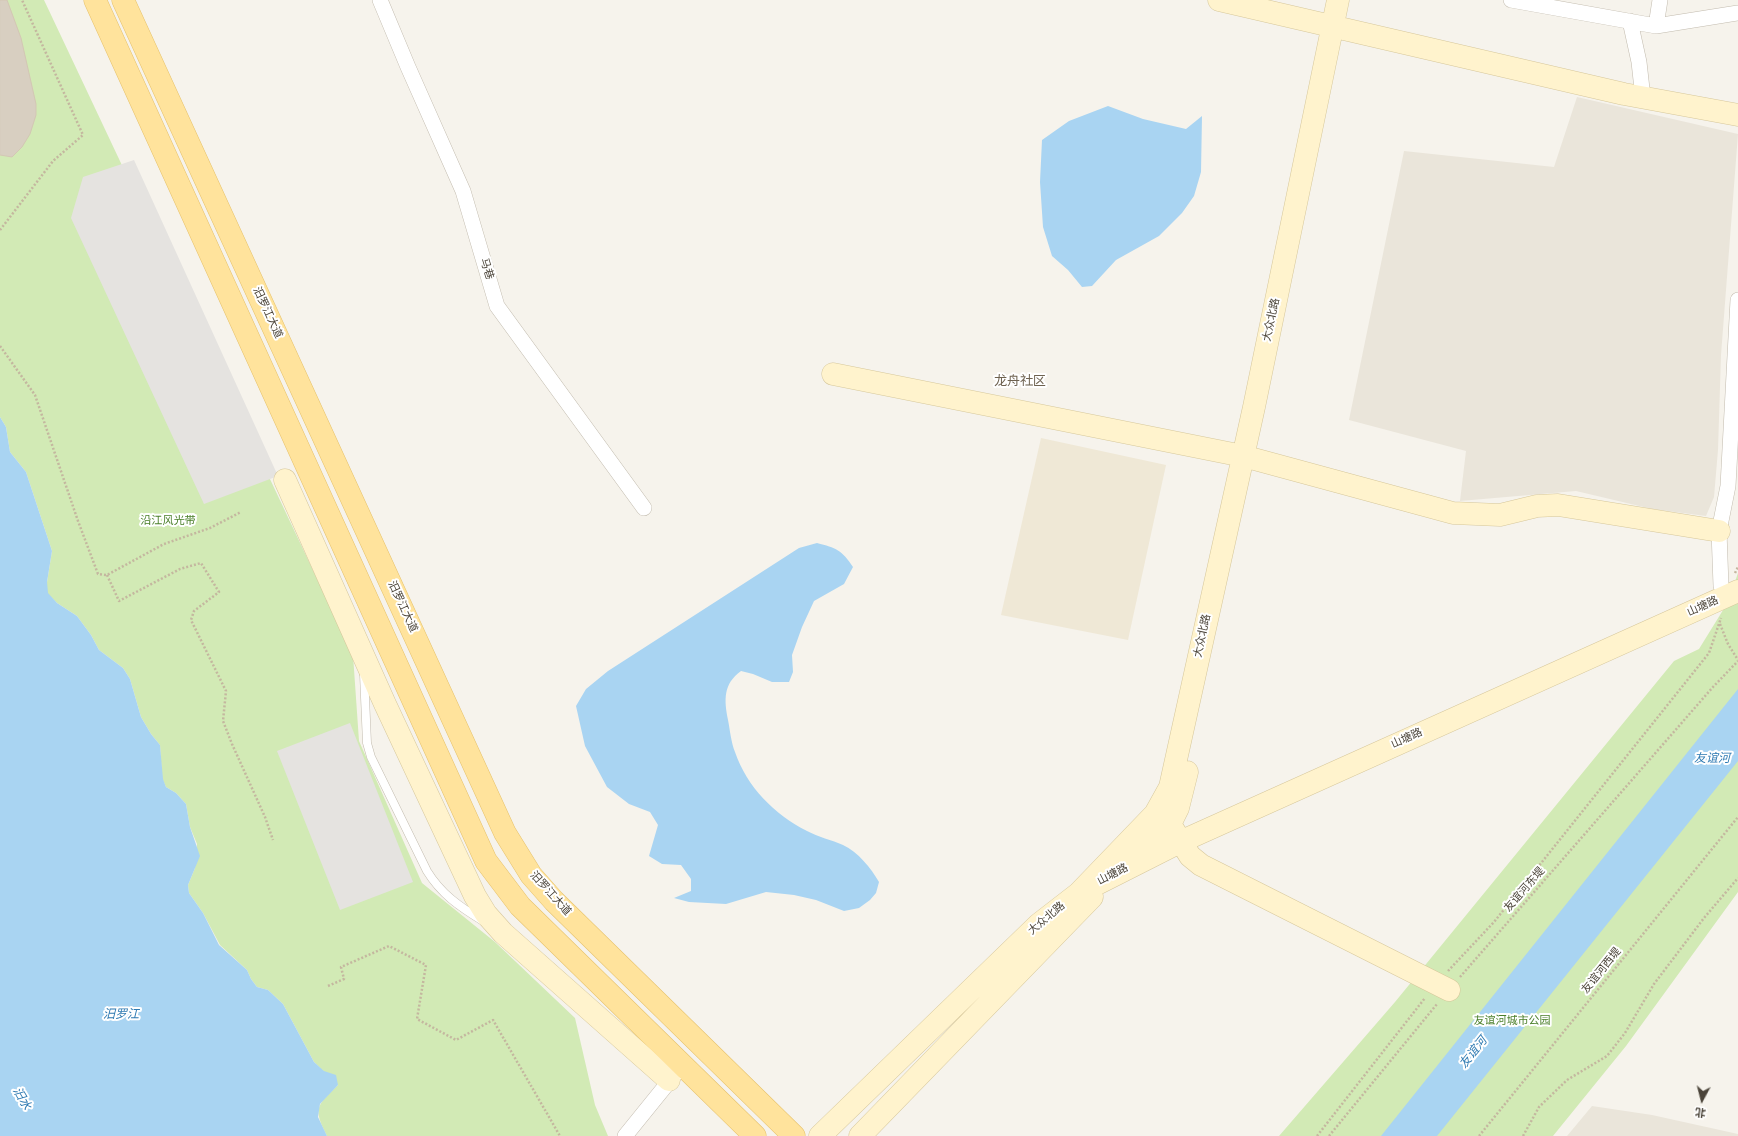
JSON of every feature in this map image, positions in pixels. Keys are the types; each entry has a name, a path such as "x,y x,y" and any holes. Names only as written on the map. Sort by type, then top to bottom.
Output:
{"main road":[{"path":"95,0 486,861 520,906 676,1073"},
{"name":"汨罗江大道","path":"123,0 505,833 531,875 554,901 794,1136"},
{"path":"1220,0 1643,98 1738,114"},
{"name":"大众北路","path":"1338,0 1339,27"},
{"name":"大众北路","path":"1107,873 1175,833 1178,808 1183,790 1339,27 1351,0"},
{"path":"834,374 1250,458 1453,513 1500,516 1537,506 1558,505 1719,531"},
{"name":"大众北路","path":"860,1136 1107,873 1162,804 1170,787 1250,458"},
{"path":"285,480 364,654 385,704 475,896 486,914 503,933 754,1136"},
{"name":"山塘路","path":"1079,893 1107,873 1175,833 1464,713 1732,583"},
{"path":"1170,787 1168,811 1175,833 1190,856 1201,866 1443,987"},
{"name":"大众北路","path":"820,1136 1039,924 1079,893"}],"street":[{"name":"马巷","path":"380,0 463,191 497,306 644,508"},
{"path":"1511,0 1656,26 1738,13"},
{"path":"1656,26 1660,0"},
{"path":"1630,21 1639,62 1643,98"},
{"path":"1732,583 1719,531 1728,486 1738,300"},
{"path":"625,1136 676,1073"}],"lane":[{"path":"364,654 365,714 367,743 371,757 427,871 435,883 448,897 464,910 503,933"}],"path":[{"path":"0,230 53,161 82,135 22,0"},
{"path":"0,346 35,395 78,522 98,574 107,575 164,544 210,528 241,512"},
{"path":"107,575 119,601 180,570 201,563 219,592 194,611 191,620 226,691 224,721 232,744 265,817 273,840"},
{"path":"1317,1136 1443,987 1709,653 1732,583"},
{"name":"友谊河东堤","path":"1329,1136 1443,987 1712,687 1738,660 1728,644 1720,623"},
{"name":"友谊河西堤","path":"1479,1136 1738,817"},
{"path":"1523,1136 1539,1107 1567,1080 1607,1056 1625,1033 1654,984 1704,918 1738,878"},
{"path":"328,986 344,979 341,966 389,946 426,965 417,1020 456,1040 493,1020 560,1136"}],"shaded area":[{"path":"1577,97 1738,134 1721,355 1718,450 1714,497 1706,516 1652,509 1576,491 1460,501 1466,451 1349,420 1404,151 1554,167"},
{"path":"134,160 278,476 204,504 71,218 83,177"},
{"path":"1041,438 1166,465 1128,640 1001,615"},
{"path":"350,723 413,882 340,910 277,751"},
{"path":"1592,1106 1652,1115 1738,1134 1738,1136 1567,1136"}],"green space":[{"name":"沿江风光带","path":"0,0 44,0 353,655 359,741 422,883 495,942 575,1018 595,1105 608,1136 327,1136 320,1119 319,1108 325,1098 338,1085 314,1062 283,1004 268,990 257,987 247,970 220,945 203,913 189,893 188,885 195,868 197,844 190,827 186,804 176,793 166,787 162,778 160,745 151,734 141,717 130,679 123,668 99,650 91,635 77,616 57,603 47,593 47,582 52,551 26,472 10,452 6,427 0,417"},
{"name":"友谊河城市公园","path":"1738,573 1738,892 1626,1046 1553,1136 1279,1136 1395,1002 1674,661 1699,649 1728,602"}],"water":[{"path":"1108,106 1143,119 1186,129 1202,116 1201,172 1194,196 1182,213 1159,236 1116,260 1092,286 1082,287 1068,270 1052,256 1043,227 1040,182 1042,140 1069,121"},
{"name":"汨罗江","path":"0,417 6,427 10,452 26,472 52,551 47,582 48,593 57,603 77,616 91,635 99,650 123,668 130,679 141,717 151,734 160,745 163,779 166,787 176,793 186,804 190,827 200,856 188,885 189,893 203,913 219,945 247,970 257,987 268,990 283,1004 314,1062 324,1071 336,1075 338,1085 320,1104 318,1117 327,1136 0,1136"},
{"path":"817,543 838,550 853,567 844,584 814,601 802,627 792,655 793,672 789,682 772,682 741,671 731,681 726,693 727,713 735,752 740,765 754,788 773,808 795,824 811,833 849,848 859,856 879,882 876,893 870,900 859,908 844,911 816,900 794,895 766,892 726,904 689,902 674,898 691,891 691,879 681,865 662,864 649,856 658,825 650,812 629,804 607,787 585,746 576,706 586,689 608,671 799,548"},
{"name":"友谊河","path":"1738,689 1738,761 1437,1136 1381,1136"}],"building":[{"path":"0,0 7,0 21,38 36,104 36,115 30,134 22,147 12,157 0,155"}],"district":[{"name":"龙舟社区","path":"1020,382"}],"water label":[{"name":"汨水","path":"21,1099"}]}
